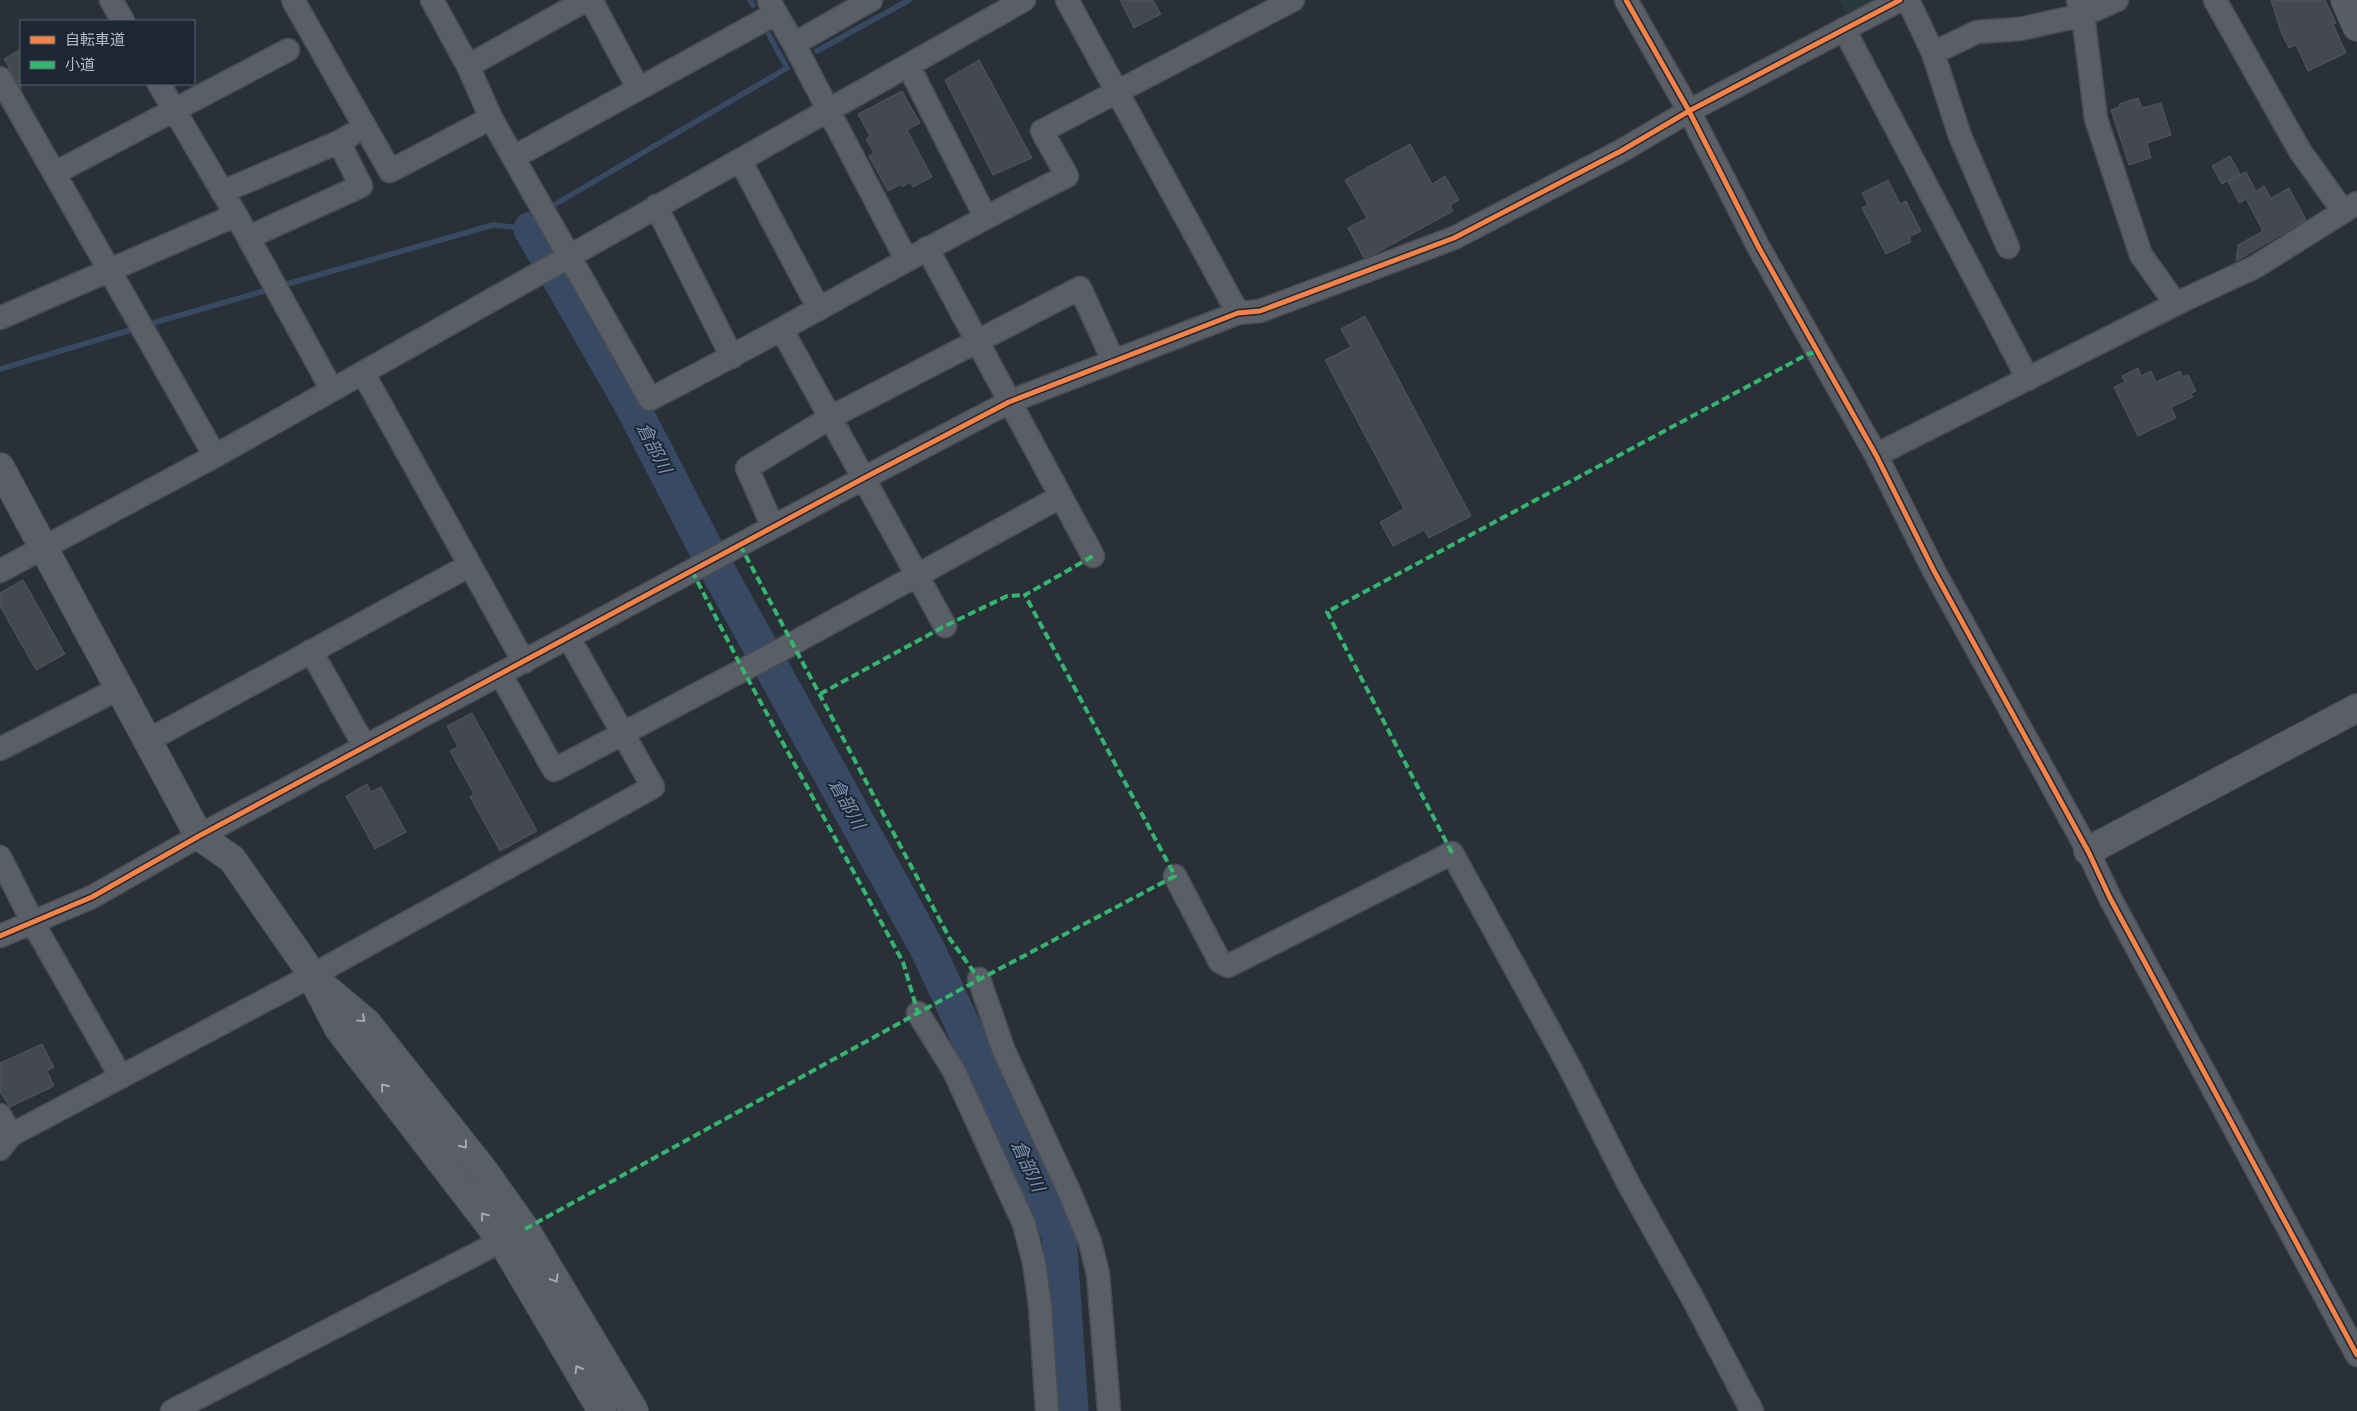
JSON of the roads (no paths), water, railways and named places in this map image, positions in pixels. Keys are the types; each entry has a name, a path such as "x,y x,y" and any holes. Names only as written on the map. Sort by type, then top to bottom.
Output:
{"main road":[{"path":"2345,0 2357,27"}],"street":[{"path":"111,0 122,20"},
{"path":"293,0 390,171 491,118"},
{"path":"432,0 468,66 491,118 544,210 567,257 650,399 782,330 985,216 1067,176 1042,132 1294,0"},
{"path":"468,66 586,0"},
{"path":"591,0 638,88"},
{"path":"794,44 871,0"},
{"path":"0,571 215,456 827,110 909,67 1024,0"},
{"path":"1067,0 1238,313"},
{"path":"1626,0 1689,111 1759,248 1876,455 1934,571 2088,851 2110,898 2357,1355"},
{"path":"0,936 92,897 199,836 1009,402 1238,313 1260,311 1454,238 1621,151 1689,111 1900,0"},
{"path":"1908,0 1934,53 1960,136 2008,247"},
{"path":"1934,53 1977,32 2020,29 2081,7 2117,0"},
{"path":"1876,455 2176,304 2255,267 2352,208 2300,151 2216,0"},
{"path":"514,158 638,88 772,7 794,44 906,259"},
{"path":"2081,7 2096,119 2141,255 2176,304"},
{"path":"1844,29 2028,379"},
{"path":"55,173 288,50"},
{"path":"909,67 985,216"},
{"path":"0,78 111,269 215,456"},
{"path":"160,85 236,215 332,390"},
{"path":"222,192 339,142 365,126"},
{"path":"248,237 361,186 339,142"},
{"path":"740,160 819,309"},
{"path":"656,206 732,357"},
{"path":"0,318 236,215"},
{"path":"927,248 1093,556"},
{"path":"773,527 747,468 830,417 1080,288 1113,360"},
{"path":"782,330 946,626"},
{"path":"363,373 524,662"},
{"path":"0,467 118,689 199,836 232,859 305,964 311,976 366,1023 484,1171 602,1411"},
{"path":"501,674 554,770 768,657 1060,497"},
{"path":"147,741 470,565"},
{"path":"0,1115 6,1142 121,1077 311,976 653,787 569,638"},
{"path":"311,651 366,747"},
{"path":"0,748 118,689"},
{"path":"2088,851 2357,708"},
{"path":"1175,876 1220,962 1228,966 1452,853 1569,1066 1628,1183 1693,1299 1752,1411"},
{"path":"0,857 33,922 121,1077"},
{"path":"979,979 1004,1051 1069,1191 1090,1242 1098,1274 1109,1411"},
{"path":"918,1013 954,1071 1024,1224 1034,1263 1048,1411"},
{"path":"172,1411 514,1235"},
{"path":"514,1235 634,1411"}],"waterway":[{"path":"750,0 753,5"},
{"path":"817,51 909,0"},
{"path":"549,210 554,205 787,68 769,35"},
{"path":"280,286 493,225 531,229 542,217"},
{"name":"倉部川","path":"531,229 629,400 706,549 928,950 1059,1234 1071,1411"},
{"path":"146,325 271,289"},
{"path":"0,369 137,328"}]}
